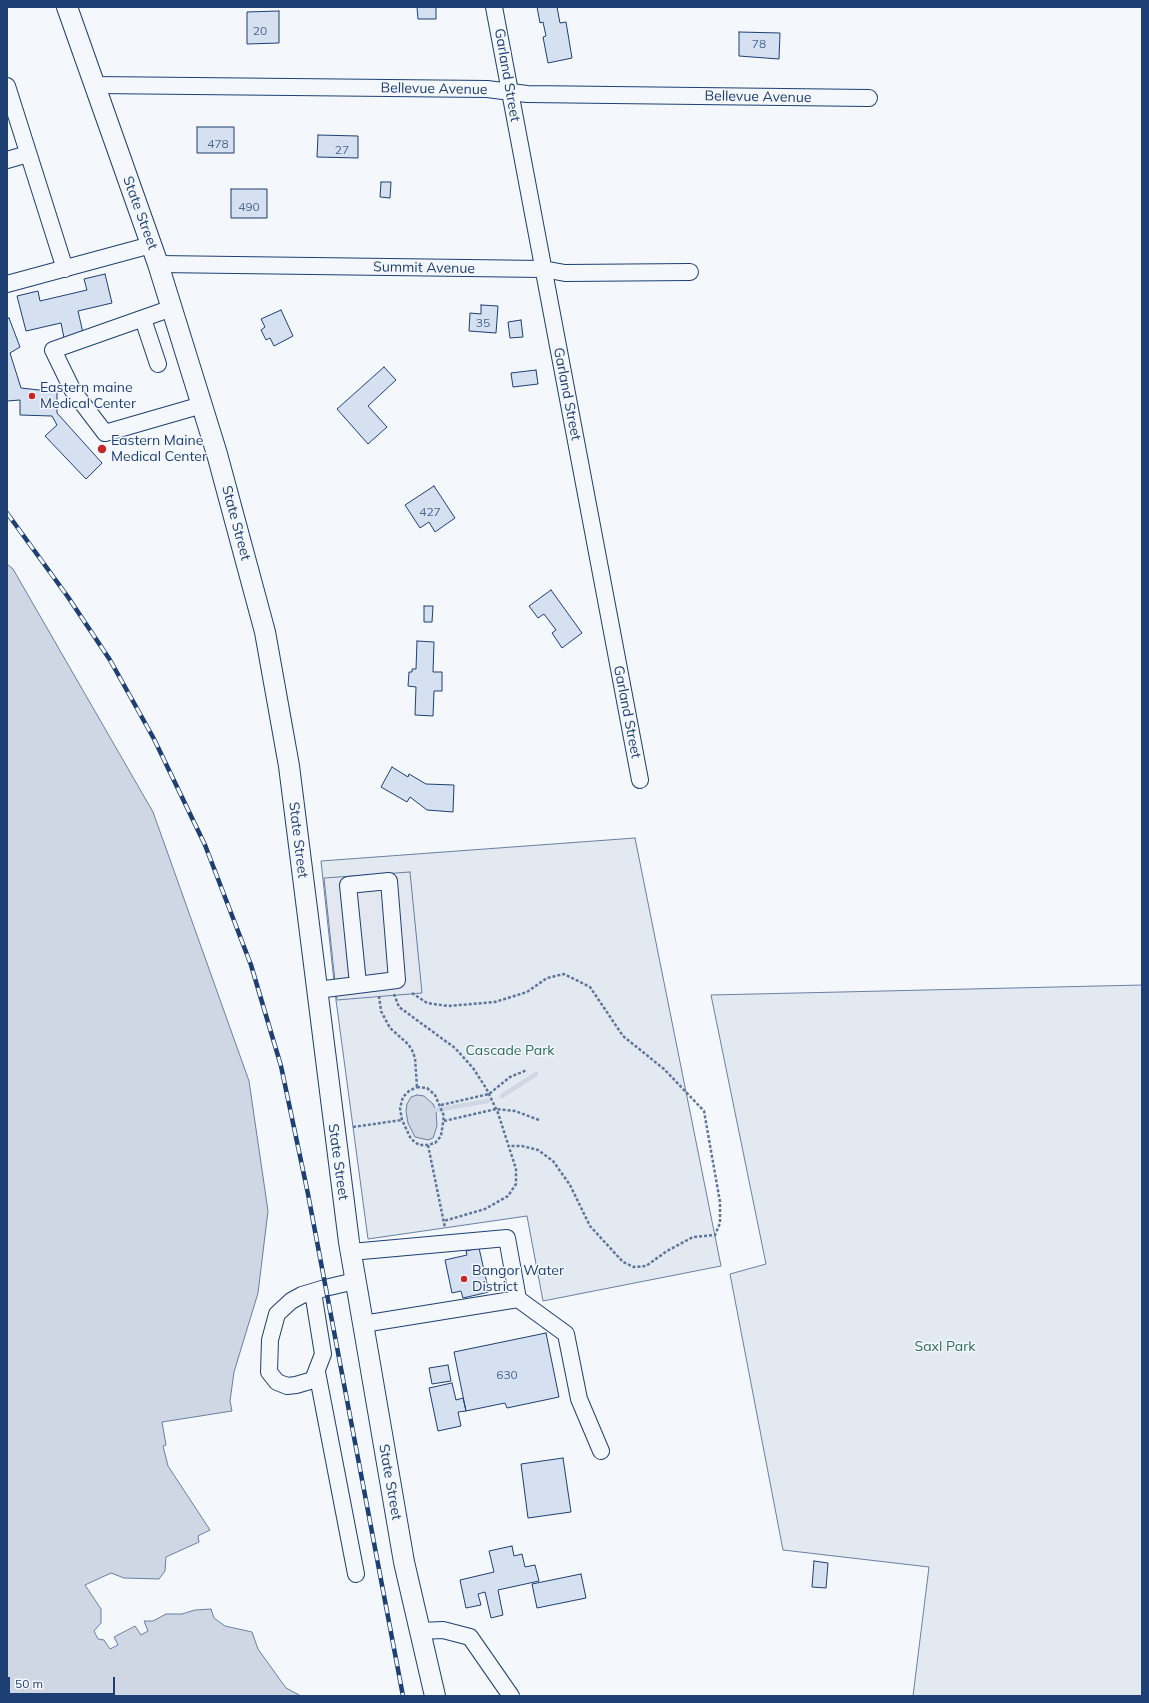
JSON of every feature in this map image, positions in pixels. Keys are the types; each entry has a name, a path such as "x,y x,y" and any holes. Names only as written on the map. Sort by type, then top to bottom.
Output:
{"main road":[{"name":"State Street","path":"66,7 152,245 202,405 265,632 289,766 336,1148 355,1281 364,1324 404,1562 435,1696"}],"street":[{"name":"Garland Street","path":"494,7 640,780"},
{"name":"Bellevue Avenue","path":"94,84 486,89 510,93 869,98"},
{"path":"7,86 65,269"},
{"path":"7,160 28,154"},
{"path":"7,284 152,245"},
{"name":"Summit Avenue","path":"158,264 543,270 565,273 690,272"},
{"path":"172,308 53,350 73,391 105,433 202,405"},
{"path":"143,319 158,364"},
{"path":"317,990 397,980 389,881 348,885 358,984"},
{"path":"351,1252 507,1238 518,1298 566,1334 578,1399 601,1451"},
{"path":"313,1292 323,1354 313,1380 287,1386 277,1382 269,1372 270,1340 277,1314 291,1301 313,1292 355,1281"},
{"path":"364,1324 518,1298"},
{"path":"317,1372 356,1574"},
{"path":"419,1631 443,1630 470,1638 511,1696"}],"path":[{"path":"412,993 426,1002 448,1006 495,1002 527,992 547,978 564,974 590,987 623,1036 664,1068 704,1111 720,1202 720,1223 715,1235 694,1237 667,1251 646,1266 634,1267 623,1262 590,1226 570,1185 553,1161 538,1150 522,1146 510,1146"},
{"path":"382,981 381,1011 390,1028 408,1044 412,1050 415,1058 417,1087"},
{"path":"382,981 399,1007 455,1048 473,1068 489,1094 496,1109 510,1146 516,1169 516,1184 508,1196 485,1209 444,1221"},
{"path":"441,1105 489,1094 510,1077 527,1070"},
{"path":"417,1087 427,1088 435,1095 441,1105 444,1116 441,1136 435,1143 428,1146 419,1145 411,1139 402,1120 400,1108 403,1097 409,1091 417,1087"},
{"path":"444,1121 496,1109 515,1111 539,1120"},
{"path":"353,1127 402,1120"},
{"path":"428,1146 445,1228"}],"green space":[{"name":"Cascade Park","path":"635,838 721,1266 543,1301 527,1216 368,1239 336,1000 321,861"},
{"name":"Saxl Park","path":"1142,985 1142,1696 913,1696 929,1567 783,1550 730,1274 766,1264 711,995"}],"shaded area":[{"path":"7,564 13,569 153,812 249,1081 268,1211 258,1293 234,1372 230,1401 232,1411 162,1422 166,1445 163,1446 168,1466 210,1530 198,1536 199,1542 166,1557 165,1571 159,1579 124,1578 111,1573 85,1585 101,1609 101,1623 94,1631 98,1639 104,1640 110,1649 118,1645 114,1637 135,1626 141,1635 148,1631 144,1621 153,1621 166,1614 182,1614 195,1610 211,1609 214,1618 225,1626 252,1632 258,1649 286,1688 301,1696 7,1696"},
{"path":"410,872 422,993 337,1000 324,878"},
{"path":"417,1095 424,1096 433,1104 436,1110 437,1126 433,1138 428,1140 415,1137 408,1123 406,1111 407,1104 411,1097"}],"building":[{"path":"417,7 436,7 436,19 418,19"},
{"path":"537,7 557,7 560,23 566,22 572,58 548,63 543,37 546,36 543,22 540,23"},
{"path":"279,11 279,43 247,44 247,12"},
{"path":"739,32 780,33 779,59 739,56"},
{"path":"197,127 234,127 234,153 197,153"},
{"path":"318,135 358,136 358,158 317,157"},
{"path":"381,182 391,182 390,198 380,197"},
{"path":"231,189 267,189 267,218 231,218"},
{"path":"105,274 112,303 78,311 83,333 64,338 61,323 26,331 17,296 38,291 40,301 87,290 84,279"},
{"path":"481,305 498,306 496,333 469,331 470,313 481,314"},
{"path":"281,310 293,336 274,346 270,338 266,340 261,330 265,327 261,319"},
{"name":"Eastern maine Medical Center","path":"9,318 20,347 10,353 21,388 57,392 57,413 102,463 86,479 45,436 57,425 52,416 20,415 20,400 7,401 7,319"},
{"path":"521,320 523,337 510,338 508,322"},
{"path":"384,367 396,380 368,406 387,427 368,444 337,409"},
{"path":"536,370 538,384 513,387 511,373"},
{"path":"434,486 455,518 435,532 429,522 420,528 405,505"},
{"path":"551,590 582,633 562,648 552,633 556,630 544,614 538,618 529,606"},
{"path":"424,606 433,606 432,622 424,622"},
{"path":"417,641 434,642 433,672 442,672 442,691 434,691 433,716 415,715 416,687 408,686 409,672 412,672 412,669 416,669"},
{"path":"392,767 408,777 409,774 426,784 454,785 453,812 427,810 410,797 407,802 381,787"},
{"path":"479,1248 489,1292 463,1298 461,1291 452,1293 445,1260 467,1255 466,1251"},
{"path":"546,1333 559,1397 507,1408 505,1403 466,1411 454,1352"},
{"path":"448,1365 451,1381 432,1384 429,1368"},
{"path":"452,1383 456,1400 463,1398 466,1411 458,1412 461,1426 438,1431 429,1388"},
{"path":"563,1458 571,1512 528,1518 521,1464"},
{"path":"512,1546 514,1556 522,1554 525,1567 535,1565 539,1581 498,1590 503,1615 491,1618 485,1592 478,1594 481,1605 466,1608 460,1580 494,1572 489,1551"},
{"path":"814,1561 828,1563 826,1588 812,1587"},
{"path":"581,1574 586,1598 537,1608 532,1584"}],"waterway":[{"path":"502,1096 536,1074"},
{"path":"436,1110 488,1101"}],"railway":[{"path":"7,513 68,597 110,660 154,739 205,845 251,965 281,1066 308,1194 403,1696"}],"place":[{"name":"Eastern maine Medical Center","path":"32,396"},
{"name":"Eastern Maine Medical Center","path":"102,449"},
{"name":"Bangor Water District","path":"464,1279"}]}
